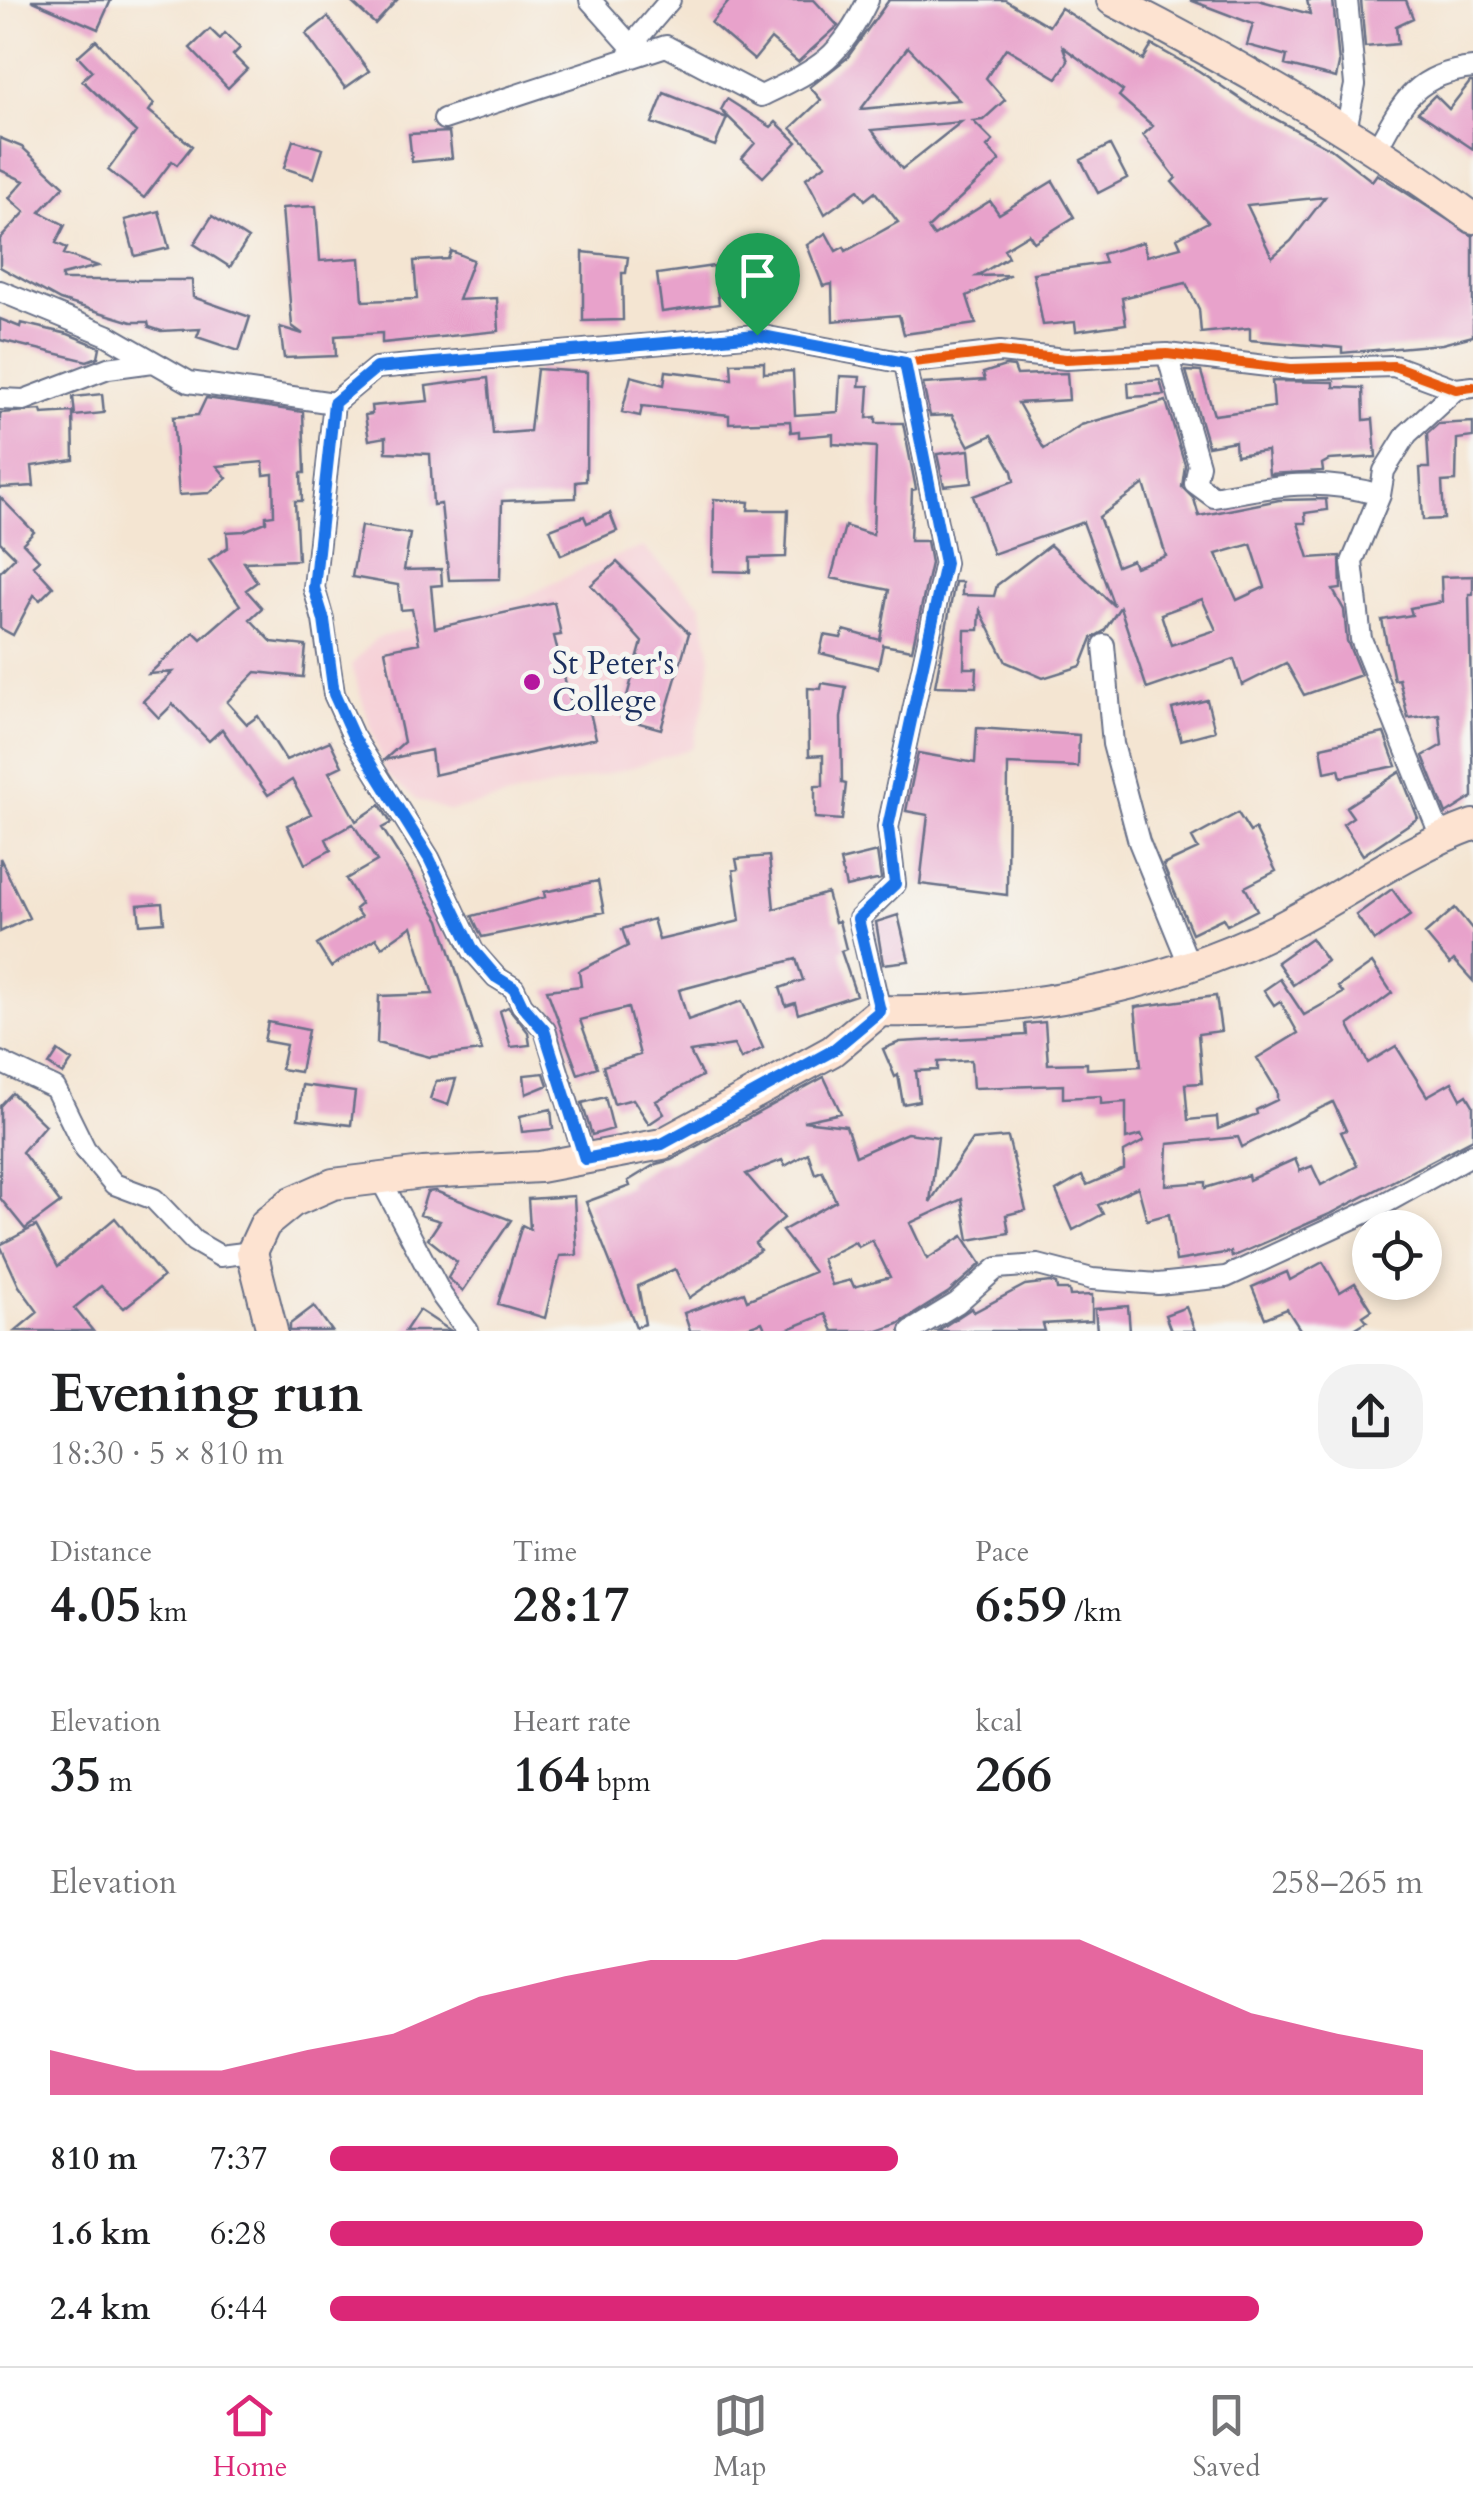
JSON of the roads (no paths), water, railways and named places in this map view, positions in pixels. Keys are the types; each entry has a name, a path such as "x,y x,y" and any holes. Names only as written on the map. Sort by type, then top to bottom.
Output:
{"main road":[{"path":"1112,0 1202,46 1375,152 1473,218"},
{"path":"272,1331 252,1252 266,1224 292,1202 333,1184 540,1168 662,1144 832,1051 880,1011 933,1012 1095,993 1191,969 1280,928 1441,837 1473,826"}],"street":[{"path":"590,0 631,46 666,46 761,96 823,64 849,40 868,0"},
{"path":"631,46 670,0"},
{"path":"1346,135 1355,85 1347,0"},
{"path":"444,119 666,46"},
{"path":"1375,152 1402,103 1420,85 1444,71 1473,68"},
{"path":"0,291 106,335 189,382 334,403"},
{"path":"585,1159 544,1030 522,1005 514,988 496,977 473,950 429,858 353,736 334,694 324,620 314,588 334,403 376,368 757,335 905,363 1000,352 1066,359 1167,354 1291,369 1394,366 1465,388"},
{"path":"1167,354 1198,465 1195,484 1214,497 1281,484 1339,483 1380,495"},
{"path":"0,399 24,400 108,368 153,362"},
{"path":"880,1011 858,919 895,884 888,827 945,563 905,363"},
{"path":"1441,837 1362,639 1352,562 1380,495 1384,470 1407,434 1465,388"},
{"path":"1104,645 1113,744 1130,809 1191,969"},
{"path":"0,1062 55,1088 84,1150 114,1184 154,1199 194,1241 220,1256 252,1252"},
{"path":"911,1331 957,1303 997,1268 1038,1265 1092,1279 1158,1284 1226,1276 1378,1207 1473,1154"},
{"path":"380,1178 442,1296 468,1331"}],"place":[{"name":"St Peter's College","path":"532,682"}]}
